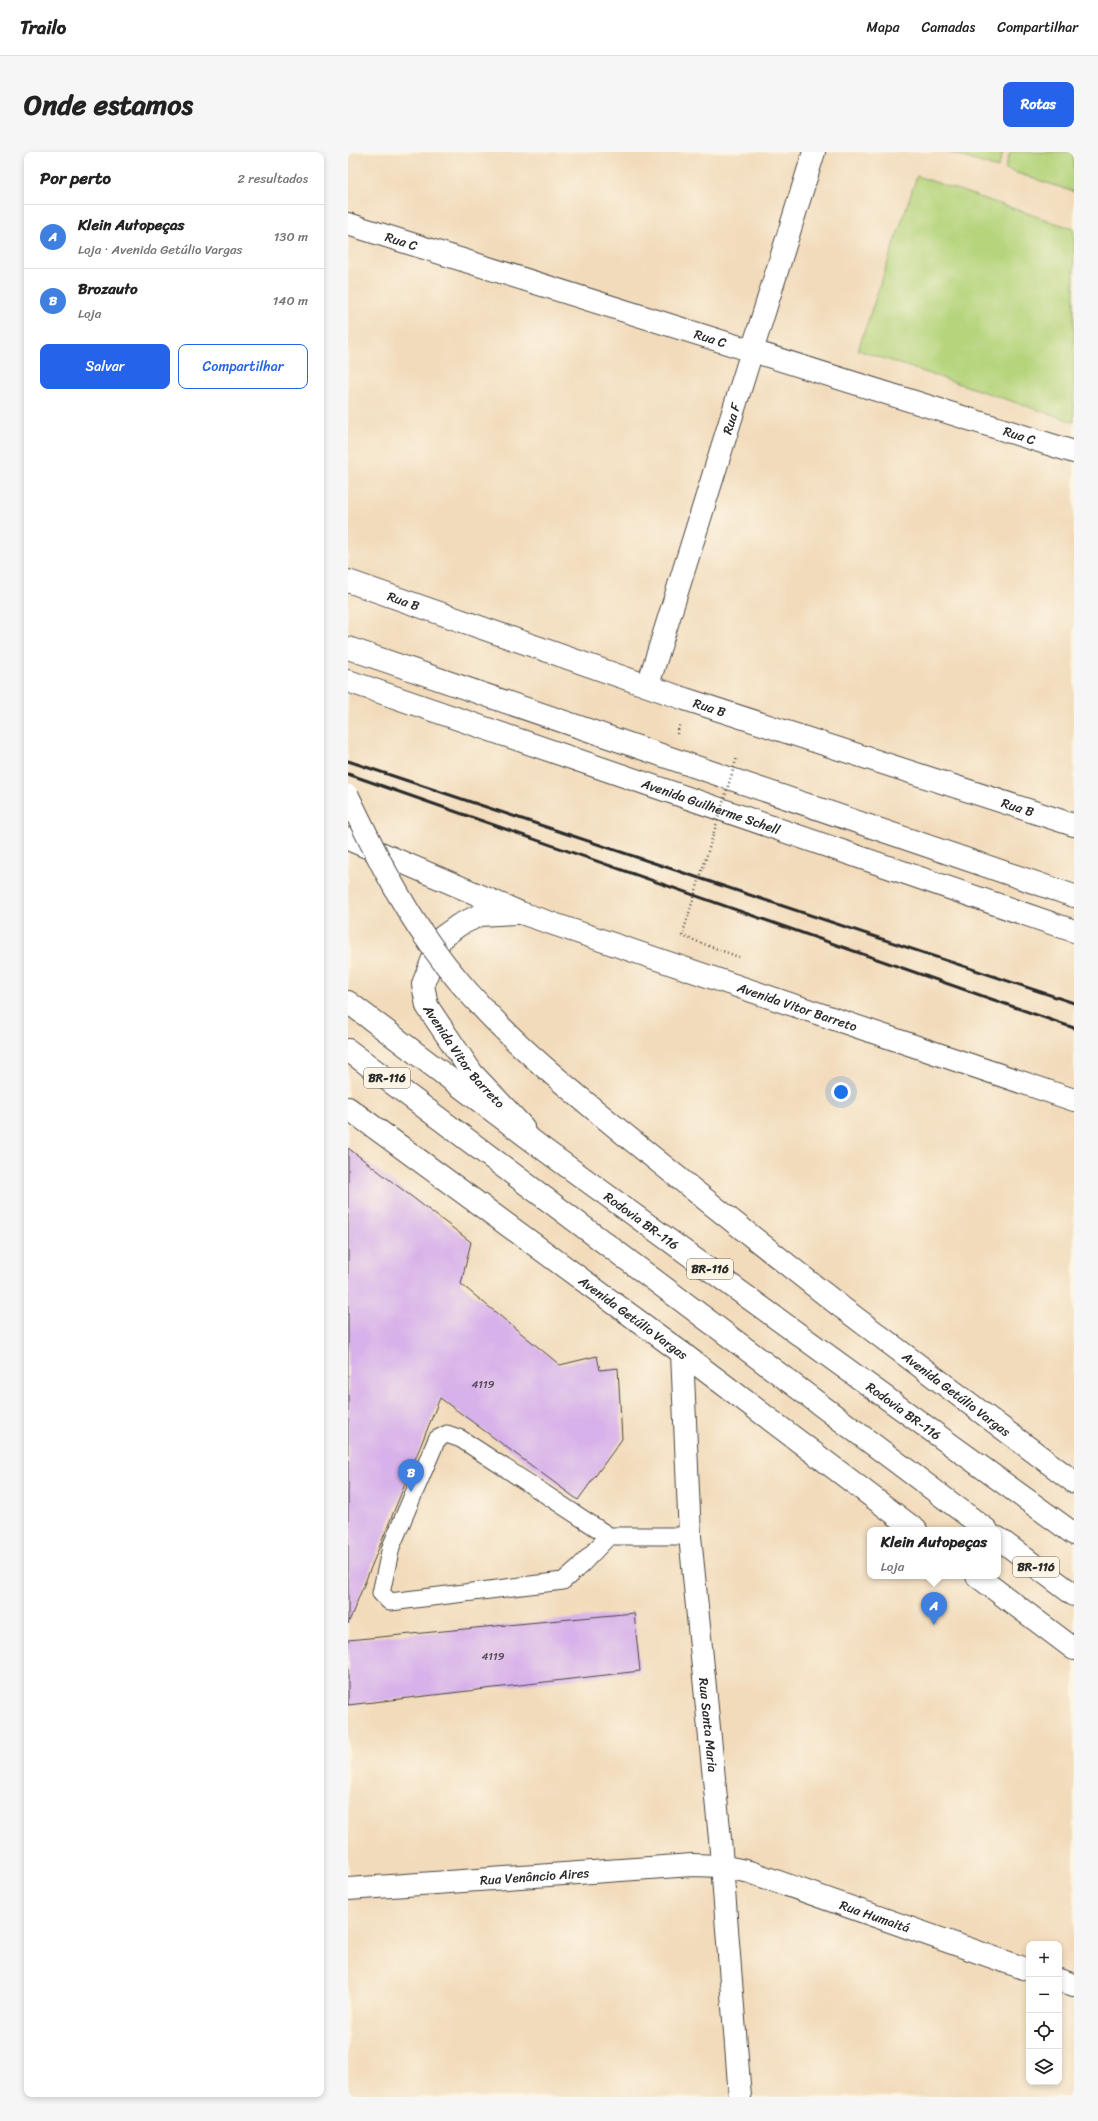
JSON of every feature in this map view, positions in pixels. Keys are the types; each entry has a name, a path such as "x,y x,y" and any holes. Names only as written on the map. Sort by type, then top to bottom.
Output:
{"main road":[{"name":"Rua F","path":"648,686 814,152"},
{"name":"Rua C","path":"348,224 1074,452"},
{"name":"Rua B","path":"348,581 685,699 1074,825"},
{"path":"348,648 759,787 1074,896"},
{"name":"Avenida Guilherme Schell","path":"348,681 1074,931"},
{"name":"Avenida Getúlio Vargas","path":"348,796 389,876 409,912 430,944 483,1009 529,1053 594,1109 840,1306 1074,1482"},
{"name":"Avenida Vitor Barreto","path":"348,839 521,913 1074,1100"},
{"name":"Avenida Vitor Barreto","path":"521,913 480,915 459,925 440,938 423,984 427,1006 472,1073 546,1151"},
{"name":"Rodovia BR-116","path":"348,1002 546,1151 1074,1534"},
{"name":"BR-116","path":"348,1050 983,1527"},
{"name":"Avenida Getúlio Vargas","path":"348,1108 682,1353 912,1527"},
{"name":"Rua Santa Maria","path":"682,1353 690,1536 720,1839 740,2097"},
{"name":"BR-116","path":"1001,1540 1074,1595"},
{"path":"981,1579 1074,1649"},
{"name":"Rua Venâncio Aires","path":"348,1890 692,1865 721,1866"},
{"name":"Rua Humaitá","path":"721,1866 750,1872 1026,1969"},
{"path":"1062,1981 1074,1986"}],"lane":[{"path":"609,1536 563,1581 390,1602 381,1593 391,1547 437,1439 447,1434 461,1439 609,1536 690,1536"}],"path":[{"path":"672,758 685,699"},
{"path":"682,936 737,757"}],"green space":[{"path":"948,152 1003,152 998,168"},
{"path":"1010,152 1074,152 1074,192 1005,169"},
{"path":"917,176 1074,229 1074,422 858,350"}],"building":[{"path":"348,1148 471,1242 461,1284 560,1365 597,1356 600,1370 618,1368 622,1439 578,1500 440,1398 348,1624"},
{"path":"634,1613 640,1671 348,1705 348,1640"}],"railway":[{"path":"348,761 1074,1003"},
{"path":"348,774 1074,1028"}],"place":[{"name":"Brozauto","path":"411,1492"},
{"name":"Klein Autopeças","path":"934,1625"}]}
